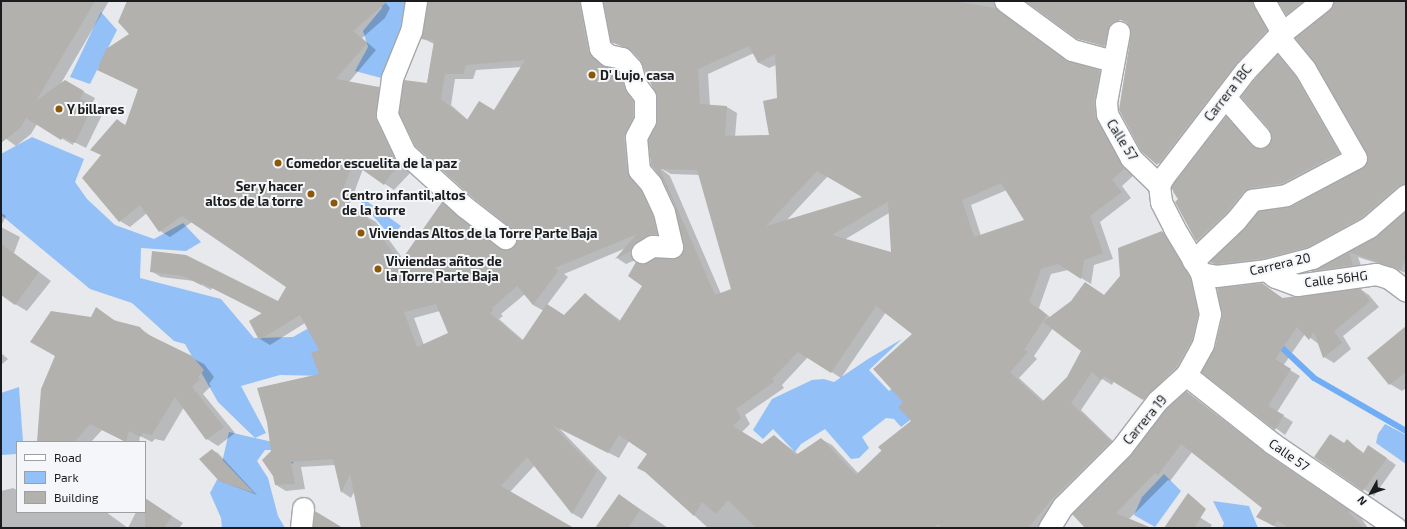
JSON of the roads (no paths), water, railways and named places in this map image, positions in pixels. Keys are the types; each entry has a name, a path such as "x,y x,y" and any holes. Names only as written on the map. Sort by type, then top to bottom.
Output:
{"street":[{"path":"416,1 411,31 392,78 387,115 405,153 465,207 506,238"},
{"path":"591,1 600,48 608,55 622,58 631,68 636,85 645,97 645,120 636,137 639,170 651,184 664,212 672,246 652,246 642,252"},
{"path":"1005,1 1072,50 1113,61"},
{"path":"1195,264 1236,220 1252,200 1286,195 1356,158 1305,68 1280,34 1264,1"},
{"name":"Carrera 18C","path":"1160,193 1169,168 1245,70 1280,34 1322,1"},
{"name":"Calle 57","path":"1119,32 1106,102 1106,114 1131,158 1160,193 1195,264"},
{"path":"1225,97 1260,137"},
{"name":"Carrera 20","path":"1195,264 1216,276 1266,270 1312,258 1342,244 1369,227 1406,195"},
{"name":"Carrera 19","path":"1055,525 1063,506 1122,447 1158,401 1186,375 1203,344 1210,314 1195,264"},
{"name":"Calle 56HG","path":"1266,270 1275,277 1297,285 1376,274 1389,278 1406,291"},
{"name":"Calle 57","path":"1186,375 1272,443 1396,528"},
{"path":"301,528 303,508"}],"waterway":[{"path":"1277,343 1314,378 1406,431"}],"place":[{"name":"D' Lujo, casa","path":"592,75"},
{"name":"Y billares","path":"59,109"},
{"name":"Comedor escuelita de la paz","path":"278,163"},
{"name":"Ser y hacer altos de la torre","path":"311,194"},
{"name":"Centro infantil,altos de la torre","path":"334,203"},
{"name":"Viviendas Altos de la Torre Parte Baja","path":"361,233"},
{"name":"Viviendas añtos de la Torre Parte Baja","path":"378,269"}]}
